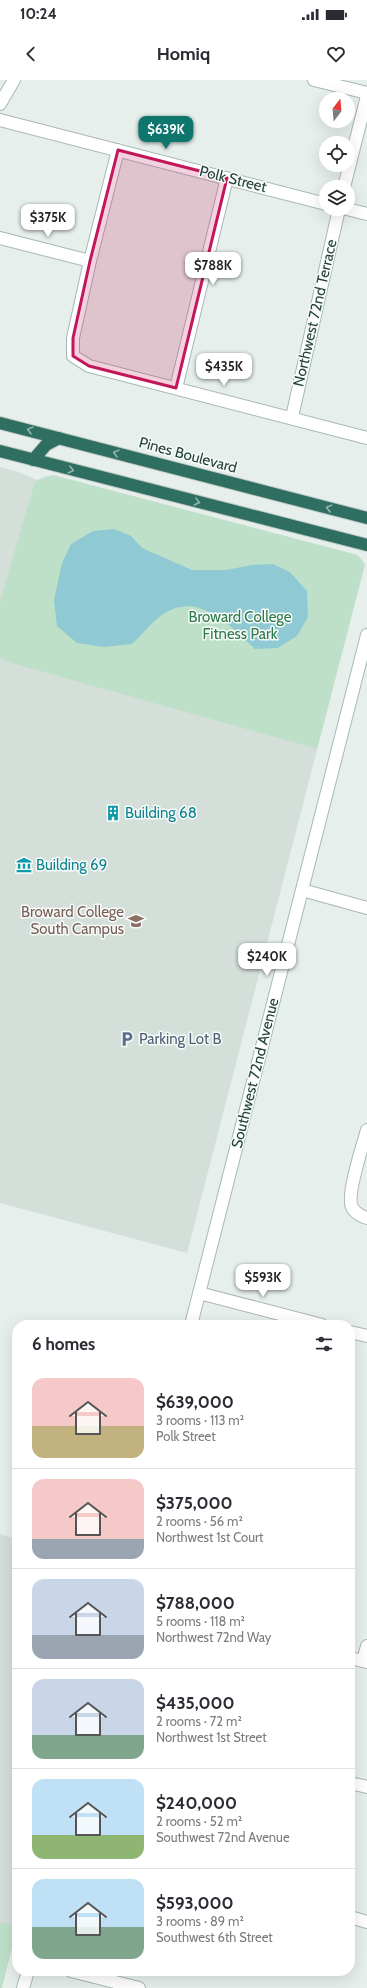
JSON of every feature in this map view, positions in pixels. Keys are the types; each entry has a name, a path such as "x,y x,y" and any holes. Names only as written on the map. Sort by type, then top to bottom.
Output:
{"highway":[{"name":"Pines Boulevard","path":"0,423 367,518"},
{"path":"33,460 46,445 59,438"},
{"path":"0,452 367,545"}],"street":[{"path":"0,104 14,80"},
{"path":"314,80 367,94 346,180"},
{"name":"Polk Street","path":"0,120 319,202"},
{"path":"118,150 90,261 73,338 72,356 89,366 292,417 367,438"},
{"path":"176,388 227,178"},
{"path":"355,211 367,214"},
{"name":"Northwest 72nd Terrace","path":"292,417 337,216"},
{"path":"0,238 90,261"},
{"name":"Southwest 72nd Avenue","path":"192,1320 367,635"},
{"path":"302,890 367,908"},
{"path":"367,1130 350,1196 352,1208 367,1218"},
{"path":"199,1293 301,1320"},
{"path":"355,1333 367,1336"},
{"path":"355,1659 365,1662 367,1646"},
{"path":"355,1784 367,1787"},
{"path":"355,1918 367,1922"},
{"path":"23,1988 27,1976"},
{"path":"91,1976 139,1988"}],"highlighted area":[{"path":"118,150 227,178 176,388 89,366 73,356 73,338 90,261"}],"shaded area":[{"name":"Broward College South Campus","path":"0,467 19,472 37,480 45,476 56,476 358,555 365,564 187,1253 0,1203"},
{"path":"0,1534 12,1538 12,1928 0,1925"}],"green space":[{"name":"Broward College Fitness Park","path":"53,475 357,555 365,564 317,749 8,662 0,657 0,601 35,482"},
{"path":"0,1922 12,1926 12,1947 2,1988 0,1988"}],"water":[{"path":"114,529 131,536 142,548 192,570 226,570 252,565 273,564 290,572 307,591 308,617 297,636 278,648 255,649 234,629 211,612 185,606 172,609 158,618 132,644 104,647 77,643 57,626 54,600 62,563 71,544 93,531"}],"place":[{"name":"Building 68","path":"113,813"},
{"name":"Building 69","path":"24,865"},
{"name":"Broward College South Campus","path":"136,921"},
{"name":"Parking Lot B","path":"127,1039"}]}
